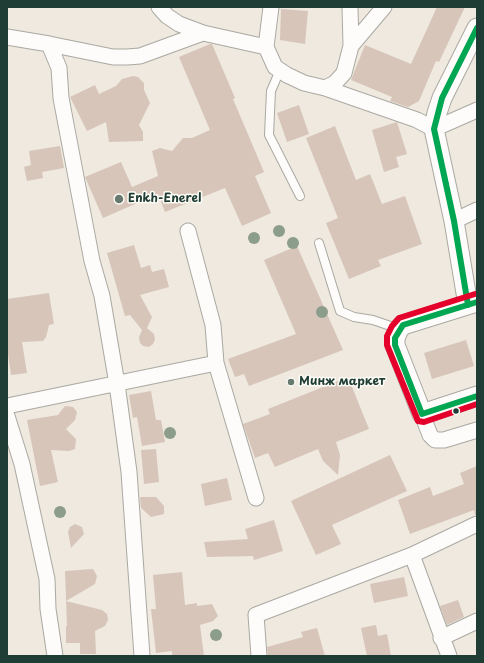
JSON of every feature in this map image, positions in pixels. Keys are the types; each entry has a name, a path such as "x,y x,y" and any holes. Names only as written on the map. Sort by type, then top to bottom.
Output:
{"street":[{"path":"159,7 167,16 179,24 203,33 266,47"},
{"path":"272,7 266,47 275,67 304,83 325,88 417,120 434,129"},
{"path":"325,88 335,83 344,73 352,46 350,7"},
{"path":"352,46 384,7"},
{"path":"477,28 442,98 436,113 434,129 473,304 403,325 398,329 395,338 395,345 430,435 435,440 444,440 477,430"},
{"path":"7,37 114,57 127,57 140,56 203,33"},
{"path":"49,44 59,68 61,98 92,261 102,296 117,384 129,472 142,656"},
{"path":"434,129 477,110"},
{"path":"454,221 477,210"},
{"path":"188,231 213,325 216,363 256,498"},
{"path":"7,406 216,363"},
{"path":"422,414 477,396"},
{"path":"7,416 22,464 47,580 48,609 55,656"},
{"path":"259,656 256,615 412,555 477,524"},
{"path":"412,555 449,656"},
{"path":"442,638 477,621"}],"lane":[{"path":"280,70 271,91 269,135 300,196"},
{"path":"319,243 340,311 354,317 373,320 398,329"}],"building":[{"path":"437,7 465,7 439,62 436,61 419,101 408,107 390,101 392,97 351,80 365,45 411,64"},
{"path":"281,9 308,11 305,44 280,40"},
{"path":"212,44 235,98 233,99 264,172 255,176 271,213 242,226 225,188 165,212 158,194 103,218 85,177 121,162 132,187 158,176 152,151 160,148 172,151 183,138 192,138 210,130 179,57"},
{"path":"133,76 138,77 144,83 144,90 150,103 139,125 143,132 143,141 109,142 106,122 87,131 70,97 95,85 99,94 116,86 122,79"},
{"path":"299,105 309,134 287,142 277,113"},
{"path":"397,122 407,154 396,157 399,167 384,172 372,130"},
{"path":"335,126 356,180 370,174 382,204 405,196 422,244 378,260 381,266 349,279 326,223 338,218 306,138"},
{"path":"60,146 64,168 42,172 43,178 27,181 24,167 31,165 29,151"},
{"path":"134,245 141,268 150,265 152,272 164,269 169,287 140,295 152,317 147,328 154,334 155,339 153,344 149,347 143,346 140,343 139,337 142,330 130,315 125,316 107,253"},
{"path":"297,246 343,350 249,386 244,374 235,377 228,359 296,334 264,260"},
{"path":"49,293 54,324 49,325 46,337 43,341 22,342 27,373 11,375 7,347 7,299"},
{"path":"466,340 474,366 432,379 424,353"},
{"path":"348,377 369,429 336,442 340,455 338,475 323,461 318,449 275,467 268,453 255,458 243,424 270,414 268,409"},
{"path":"151,391 156,420 161,420 165,442 142,446 137,417 133,418 129,395"},
{"path":"65,406 73,407 77,412 75,420 66,429 76,439 75,449 69,451 51,450 58,482 40,486 27,420 58,415"},
{"path":"156,449 159,482 144,484 141,450"},
{"path":"390,455 407,491 332,525 341,544 316,555 291,501"},
{"path":"477,466 477,515 475,515 474,510 410,534 398,500 430,487 433,496 464,484 460,473"},
{"path":"227,478 232,500 205,506 201,484"},
{"path":"140,497 156,497 164,506 164,514 151,517 141,508"},
{"path":"274,520 283,551 254,560 253,556 207,557 204,542 248,539 245,529"},
{"path":"75,524 82,527 84,534 71,548 68,532 70,527"},
{"path":"93,569 97,576 95,584 66,601 65,571"},
{"path":"182,572 185,605 197,603 197,606 212,604 218,616 213,621 200,625 204,656 172,656 172,651 156,653 151,609 156,609 153,575"},
{"path":"404,577 408,596 374,603 370,584"},
{"path":"458,600 464,617 447,625 440,606"},
{"path":"66,601 102,610 107,614 108,620 105,626 95,631 96,654 80,654 80,643 66,643"},
{"path":"376,625 378,636 387,634 391,656 367,656 361,628"},
{"path":"317,628 325,656 268,656 267,647 303,637 301,632"}],"transit line":[{"path":"468,305 454,221 434,129 442,98 477,28"},
{"path":"475,294 399,318 392,326 387,336 387,345 418,421 424,422 477,404"},
{"path":"477,302 403,325 395,338 395,345 422,414 477,396"}],"place":[{"name":"Enkh-Enerel","path":"119,199"},
{"name":"Минж маркет","path":"291,382"}]}
